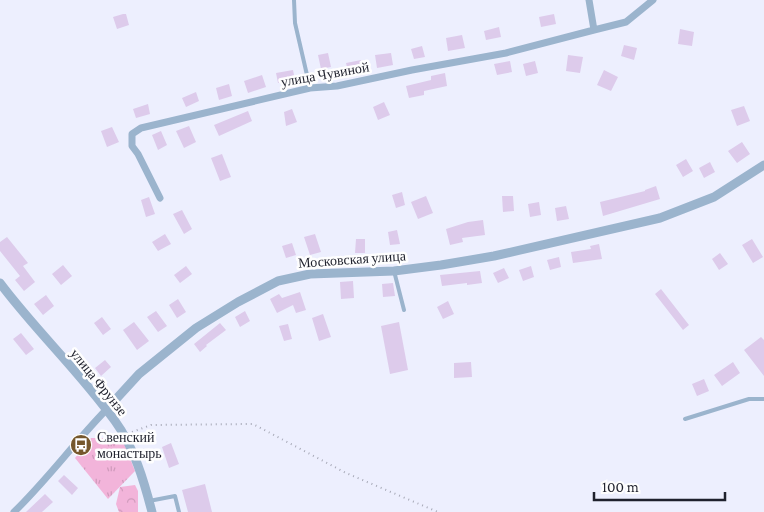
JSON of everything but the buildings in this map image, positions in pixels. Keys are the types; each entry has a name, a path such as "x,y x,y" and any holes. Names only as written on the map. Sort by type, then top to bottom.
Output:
{"street":[{"path":"589,0 594,30"},
{"name":"улица Чувиной","path":"160,198 132,146 131,139 135,131 168,121 310,88 337,86 506,53 626,22 653,0"},
{"name":"Московская улица","path":"14,512 31,495 80,437 140,374 196,328 238,302 278,281 310,274 394,271 441,265 494,256 660,218 714,197 764,165"},
{"name":"улица Фрунзе","path":"2,289 86,383 124,436 142,478 152,512"}],"lane":[{"path":"294,0 295,23 310,88"},
{"path":"394,271 404,310"},
{"path":"685,419 749,399 764,399"},
{"path":"149,501 175,496 179,512"}],"path":[{"path":"124,436 151,425 252,424 346,473 438,512"}],"green space":[{"path":"91,438 122,438 135,471 108,499 75,458"},
{"path":"135,485 138,491 138,512 119,512 116,504 120,487"}],"place":[{"name":"Свенский монастырь","path":"81,445"}]}
